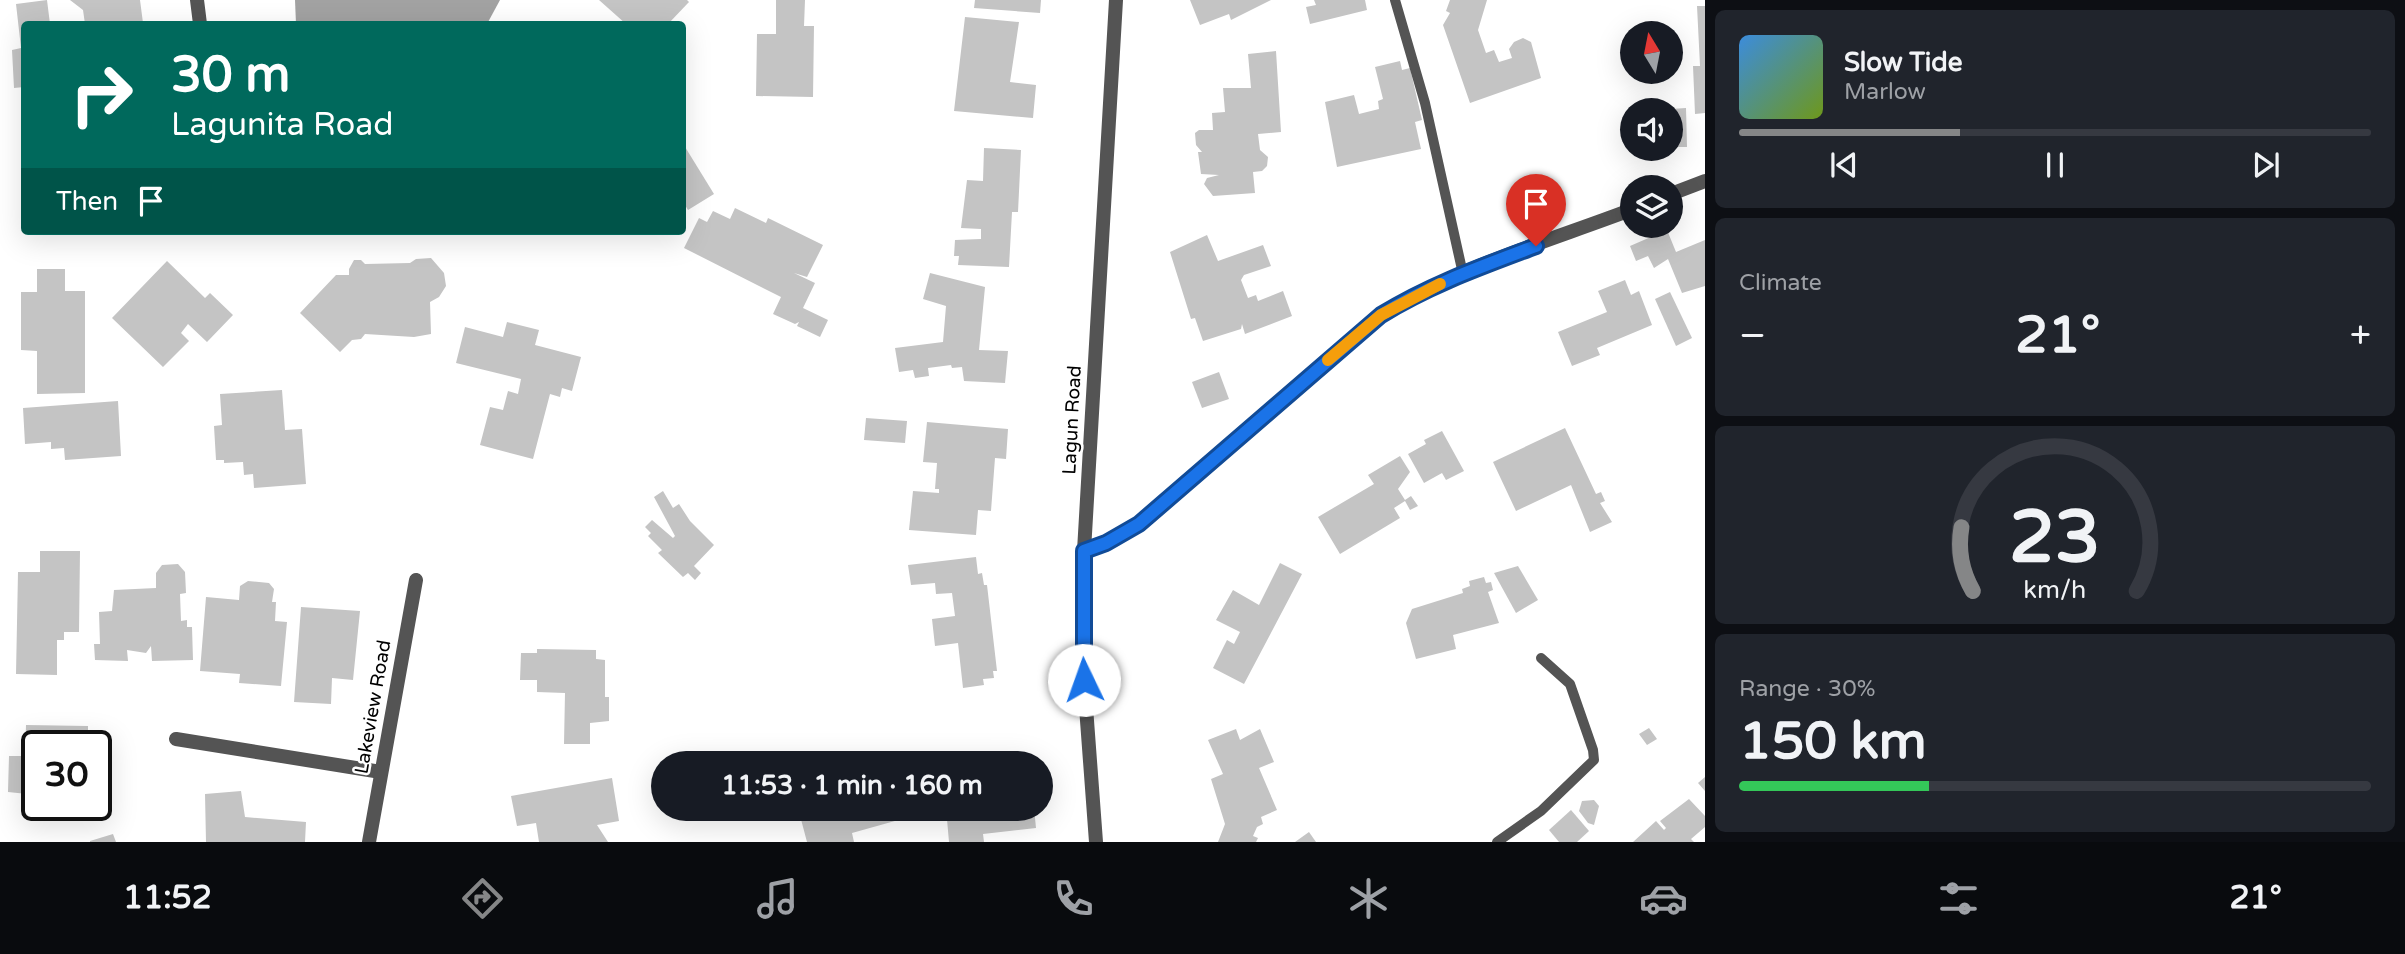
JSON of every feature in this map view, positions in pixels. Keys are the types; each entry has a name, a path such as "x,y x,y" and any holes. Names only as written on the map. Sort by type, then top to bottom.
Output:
{"street":[{"path":"197,0 200,21"},
{"name":"Lagun Road","path":"1096,842 1082,653 1084,551 1116,0"},
{"path":"1683,189 1705,181"},
{"path":"1084,551 1106,543 1139,524 1381,315 1404,300 1463,274 1620,214"},
{"name":"Lakeview Road","path":"369,842 416,580"},
{"path":"176,739 381,772"}],"lane":[{"path":"1395,0 1425,103 1463,274"},
{"path":"1497,842 1541,811 1594,760 1570,684 1541,658"}],"shaded area":[{"path":"295,0 500,0 489,21 296,21"}],"building":[{"path":"47,0 50,21 21,21 21,48 16,4"},
{"path":"70,0 140,0 143,21 85,21 83,10"},
{"path":"599,0 689,2 671,21 623,21"},
{"path":"776,0 805,0 804,26 814,26 813,97 756,96 757,34 776,34"},
{"path":"975,0 1041,0 1040,13 974,8"},
{"path":"1190,0 1271,0 1231,20 1229,14 1200,25"},
{"path":"1314,0 1365,0 1367,10 1310,24 1306,7 1316,5"},
{"path":"1450,0 1487,0 1478,30 1486,53 1494,50 1499,62 1512,58 1509,49 1514,42 1523,38 1531,42 1541,78 1470,103 1443,25 1450,13 1446,11"},
{"path":"1697,6 1705,6 1705,113 1695,114 1693,66 1700,66"},
{"path":"965,17 1019,22 1010,82 1036,85 1033,118 954,111"},
{"path":"21,48 21,87 14,88 12,50"},
{"path":"1276,51 1281,132 1258,134 1260,150 1268,157 1267,166 1262,171 1253,172 1255,193 1213,196 1204,184 1207,178 1219,175 1201,174 1198,152 1202,152 1196,145 1195,133 1199,130 1213,130 1212,113 1225,112 1223,88 1251,88 1248,54"},
{"path":"1400,61 1402,70 1410,68 1422,120 1415,122 1421,149 1337,167 1325,102 1354,95 1359,114 1379,109 1378,101 1383,99 1375,67"},
{"path":"1683,108 1686,108 1687,147 1683,147"},
{"path":"686,148 714,194 688,210 686,207"},
{"path":"984,148 1021,150 1018,212 1012,212 1009,267 958,265 959,256 954,256 955,240 981,239 981,229 961,228 967,180 983,181"},
{"path":"735,208 766,223 768,218 823,245 807,277 794,273 815,283 803,308 828,320 820,337 797,326 799,322 795,324 773,314 781,297 684,248 699,218 707,222 713,211 730,219"},
{"path":"1207,235 1218,261 1263,245 1271,266 1244,275 1241,280 1248,298 1256,295 1258,301 1283,291 1292,316 1245,334 1242,324 1241,329 1203,341 1195,318 1191,319 1170,252"},
{"path":"1648,238 1670,238 1676,252 1705,240 1705,286 1682,293 1668,259 1654,268 1648,256 1636,261 1630,246"},
{"path":"431,258 444,273 446,286 439,297 430,302 431,334 414,337 365,334 361,339 352,340 340,352 300,313 336,275 349,275 354,260 361,260 365,264 410,263 416,259"},
{"path":"167,261 205,298 210,293 233,315 207,342 188,324 181,333 189,341 163,367 112,318"},
{"path":"37,269 65,269 65,291 85,291 85,393 37,394 37,351 21,350 21,292 37,292"},
{"path":"930,273 985,287 979,350 1008,351 1005,383 964,381 962,367 952,368 951,365 928,368 929,376 915,378 913,370 899,372 895,348 943,342 946,306 923,299"},
{"path":"1625,280 1631,295 1639,291 1652,325 1597,348 1600,355 1572,366 1558,332 1607,312 1598,291"},
{"path":"1670,292 1692,338 1676,346 1655,299"},
{"path":"507,322 539,330 535,345 581,357 572,391 562,388 560,397 550,394 533,459 480,445 490,407 503,410 508,391 518,394 521,379 456,363 465,327 503,337"},
{"path":"1219,372 1229,399 1202,408 1192,382"},
{"path":"282,390 285,430 302,429 306,484 254,488 253,474 244,475 243,462 224,463 224,460 216,460 214,426 222,425 220,394"},
{"path":"118,401 121,456 65,460 64,448 51,449 51,442 25,444 23,408"},
{"path":"866,418 907,421 905,443 864,440"},
{"path":"927,422 1008,429 1006,459 995,458 991,511 978,510 976,535 909,530 913,491 939,493 939,489 935,489 937,463 923,462"},
{"path":"1565,428 1596,494 1601,492 1605,501 1600,503 1612,522 1590,532 1571,485 1516,511 1493,462"},
{"path":"1442,431 1464,471 1446,480 1442,473 1424,483 1408,454 1426,444 1424,440"},
{"path":"1400,456 1410,472 1398,489 1405,500 1411,496 1418,506 1410,510 1405,501 1394,508 1400,518 1340,554 1318,517 1374,484 1368,475"},
{"path":"663,491 673,508 679,504 690,521 714,545 694,566 701,573 695,580 688,573 683,577 658,553 662,550 648,536 651,533 645,527 652,520 673,538 675,536 654,497"},
{"path":"40,551 80,551 79,632 64,632 64,640 57,640 57,675 16,674 18,572 40,572"},
{"path":"976,557 978,574 982,573 984,585 987,585 997,671 993,671 994,678 983,679 984,685 963,688 958,643 935,646 932,619 955,616 952,593 936,594 935,583 911,585 908,565"},
{"path":"1280,563 1302,574 1244,684 1213,668 1227,640 1234,644 1240,632 1216,620 1233,590 1259,605"},
{"path":"178,564 185,572 186,593 180,594 181,621 187,620 187,627 192,627 193,660 152,661 151,646 146,653 127,650 128,661 95,660 94,644 100,644 99,612 112,611 114,590 156,588 156,573 162,565"},
{"path":"1518,566 1538,600 1516,613 1494,573"},
{"path":"1484,577 1486,583 1491,582 1493,590 1488,592 1499,623 1453,635 1456,649 1416,659 1406,623 1412,609 1463,593 1462,589 1470,586 1469,581"},
{"path":"248,581 269,583 274,589 272,602 276,602 275,621 287,622 281,686 239,683 240,674 200,671 206,597 239,600 240,586"},
{"path":"301,607 360,611 353,680 332,678 331,704 294,702"},
{"path":"537,649 596,650 596,659 605,660 605,697 609,697 609,721 590,723 590,744 564,744 565,693 537,692 537,680 520,680 521,653 537,653"},
{"path":"26,725 88,726 88,730 26,730"},
{"path":"1649,728 1657,739 1647,745 1639,734"},
{"path":"1236,729 1240,740 1260,729 1274,762 1259,768 1277,810 1261,817 1263,824 1257,827 1253,836 1258,838 1256,842 1218,842 1225,824 1211,779 1223,774 1208,740"},
{"path":"9,756 21,756 21,793 8,792"},
{"path":"1705,777 1705,791 1698,783"},
{"path":"612,778 619,821 597,825 608,842 539,842 536,823 517,826 511,796"},
{"path":"241,791 245,817 306,822 305,842 206,842 205,794"},
{"path":"1689,799 1705,816 1705,827 1691,839 1694,842 1633,842 1656,821 1664,830 1666,828 1660,821"},
{"path":"1594,800 1599,806 1594,825 1588,823 1579,811 1582,801"},
{"path":"1571,810 1589,831 1577,842 1559,842 1549,830"},
{"path":"801,821 895,821 852,833 854,842 807,842"},
{"path":"947,821 1035,821 1036,828 983,834 984,842 949,842"},
{"path":"1309,832 1316,842 1295,842"},
{"path":"113,834 116,842 90,842 90,841"}],"slow traffic":[{"path":"1328,360 1381,315 1404,300 1440,284"}],"route":[{"path":"1084,680 1084,551 1106,543 1139,524 1381,315 1404,300 1536,246"}]}
